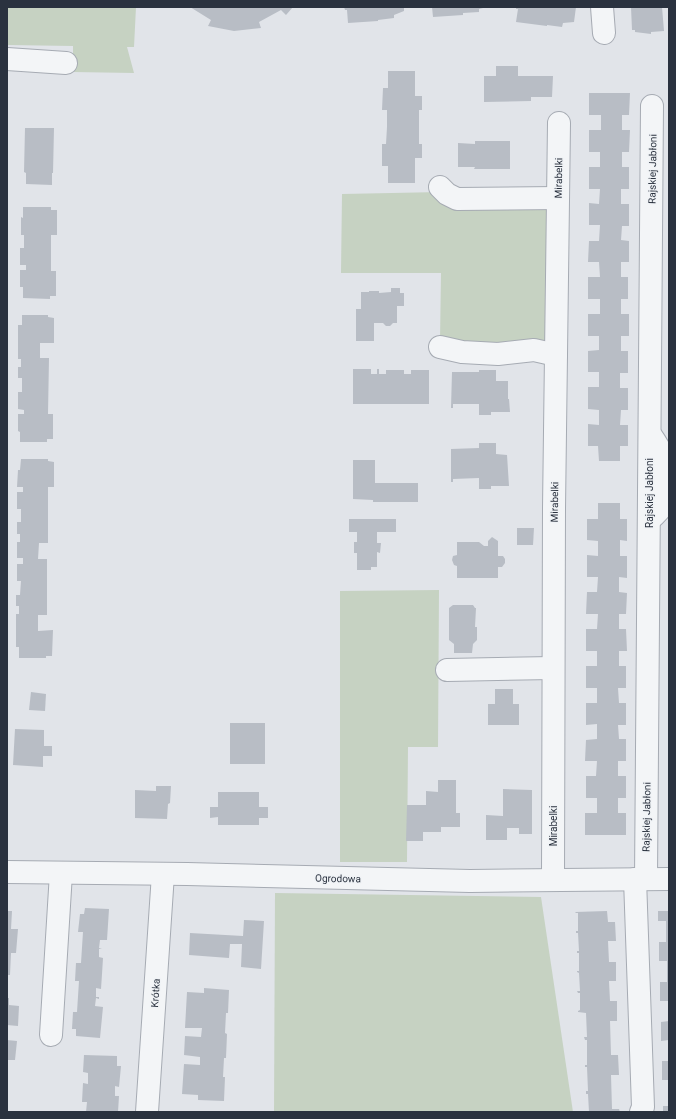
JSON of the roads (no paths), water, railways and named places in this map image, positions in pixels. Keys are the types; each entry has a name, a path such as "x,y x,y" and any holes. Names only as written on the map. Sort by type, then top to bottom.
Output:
{"street":[{"path":"602,7 604,33"},
{"path":"7,59 66,63"},
{"name":"Rajskiej Jabłoni","path":"641,1112 643,1107 640,879 649,520 662,506 665,501 666,492 665,463 658,446 649,433 660,152 652,106"},
{"name":"Mirabelki","path":"553,880 554,509 559,124"},
{"path":"440,187 448,194 458,199 558,198"},
{"path":"440,347 462,352 498,354 534,350 556,355"},
{"path":"447,670 553,668"},
{"name":"Ogrodowa","path":"7,872 60,883 163,874 462,880 669,879"},
{"name":"Krótka","path":"147,1112 163,874"},
{"path":"51,1035 60,883"}]}
